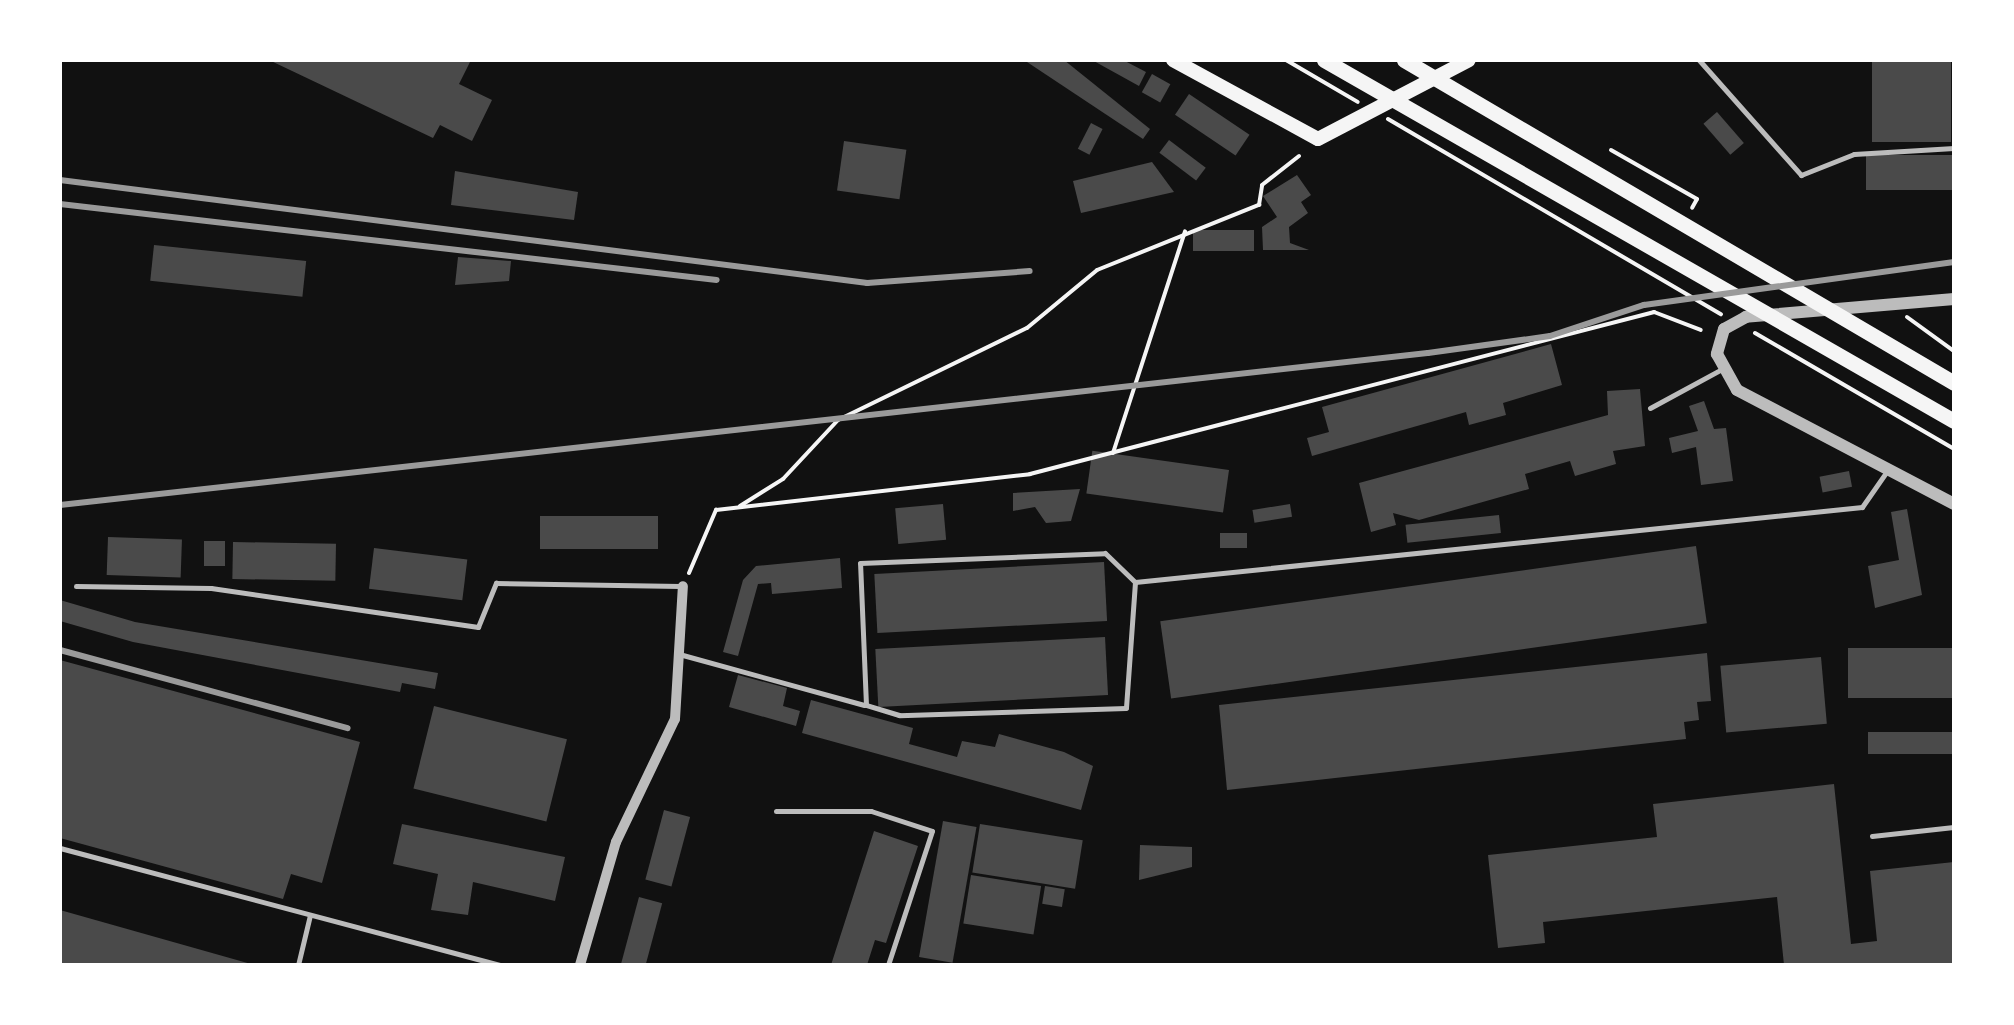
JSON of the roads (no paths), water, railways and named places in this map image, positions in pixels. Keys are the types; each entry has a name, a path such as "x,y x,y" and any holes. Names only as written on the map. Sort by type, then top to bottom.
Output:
{"main road":[{"path":"1173,60 1318,139 1469,60"},
{"path":"1324,60 1954,421"},
{"path":"1404,60 1954,383"}],"street":[{"path":"1954,299 1746,317 1718,340 1720,370 1737,390 1954,504"},
{"path":"580,965 616,842 675,719 683,586"}],"lane":[{"path":"1699,60 1801,175 1854,154 1954,148"},
{"path":"1650,408 1720,370"},
{"path":"866,705 860,563 1105,554 1135,582 1862,507 1888,469"},
{"path":"679,654 899,716 1126,708 1135,582"},
{"path":"76,586 211,588 478,627 496,583 683,586"},
{"path":"776,811 871,811 932,831 888,965"},
{"path":"1872,836 1954,827"},
{"path":"60,848 500,965"},
{"path":"298,965 310,915"}],"railway":[{"path":"60,180 867,283 1030,271"},
{"path":"60,204 717,280"},
{"path":"60,505 1428,353 1550,336 1644,305 1954,262"},
{"path":"60,650 348,728"}]}
